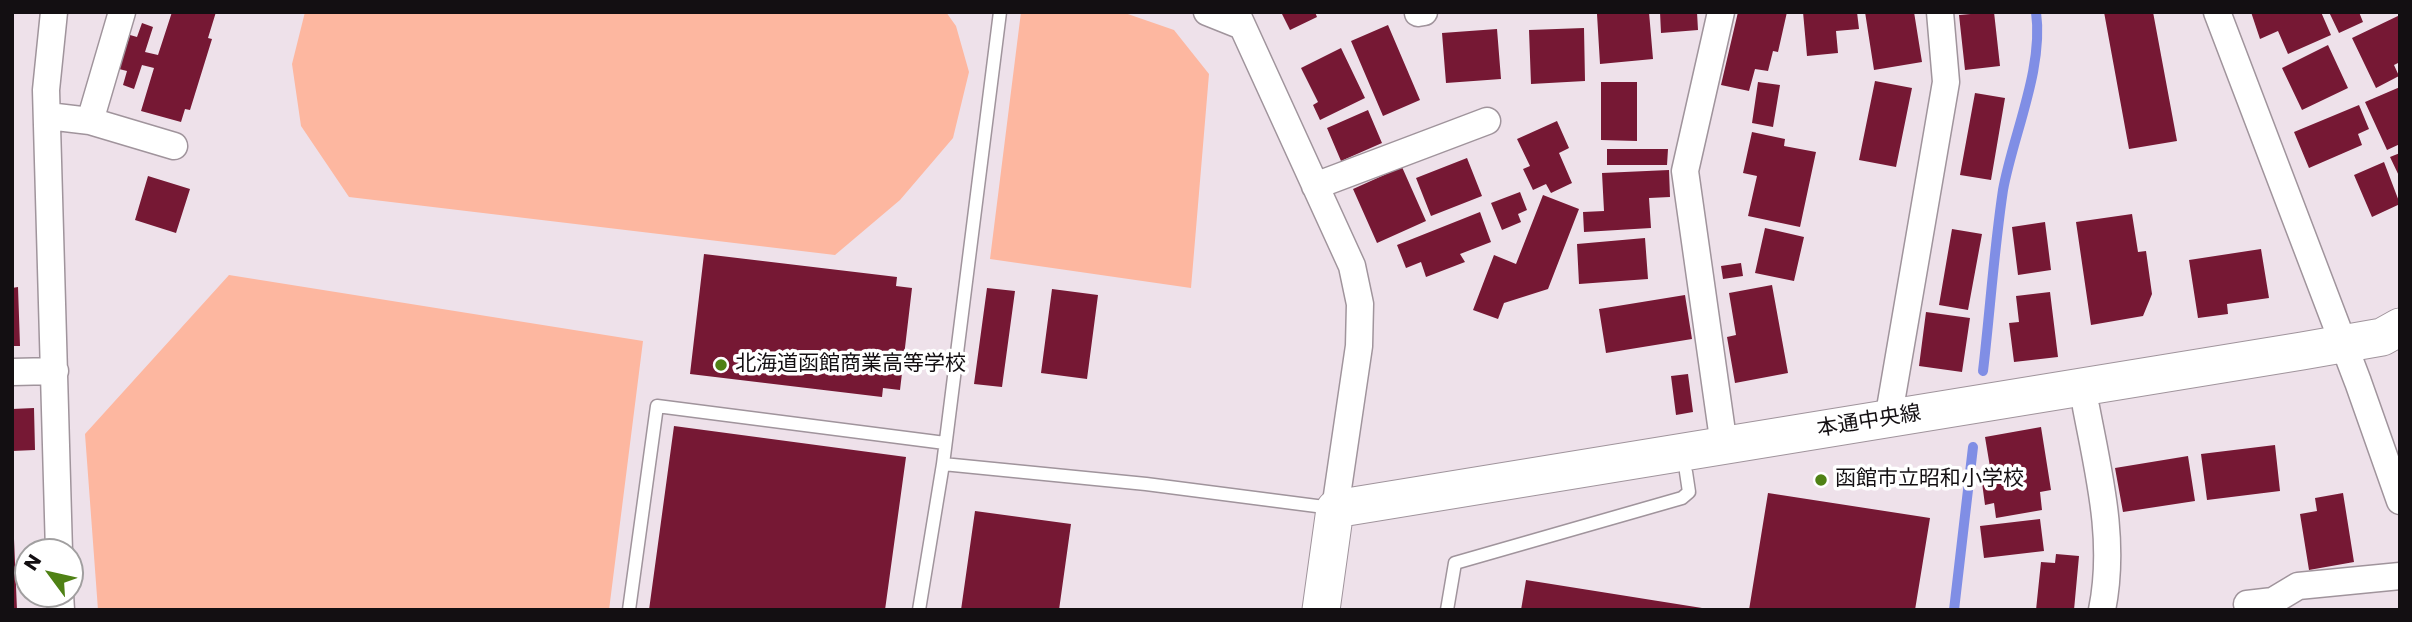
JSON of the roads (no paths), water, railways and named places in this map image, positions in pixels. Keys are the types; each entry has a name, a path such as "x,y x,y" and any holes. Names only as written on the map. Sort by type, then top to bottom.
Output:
{"street":[{"path":"54,12 46,90 59,538"},
{"path":"90,121 122,12"},
{"path":"1208,12 1239,19 1352,266 1360,304 1359,346 1321,610"},
{"path":"1418,13 1424,12"},
{"path":"1721,12 1685,171 1724,446"},
{"path":"1888,419 1947,82 1940,12"},
{"path":"2217,12 2400,501"},
{"path":"48,116 90,121 174,146"},
{"path":"1315,186 1487,121"},
{"name":"本通中央線","path":"1335,509 2343,344 2382,337 2400,327"},
{"path":"12,372 55,371"},
{"path":"2086,407 2106,512 2108,581 2102,610"},
{"path":"2247,604 2273,601 2298,586 2400,576"}],"lane":[{"path":"919,610 943,464 1000,12"},
{"path":"629,610 657,406 945,443"},
{"path":"943,464 1146,484 1335,509"},
{"path":"1447,610 1455,563 1682,498 1689,492 1686,472"}],"waterway":[{"path":"1983,371 2003,190 2032,78 2036,56 2036,12"},
{"path":"1954,610 1973,447"}],"place":[{"name":"北海道函館商業高等学校","path":"721,365"},
{"name":"函館市立昭和小学校","path":"1821,480"}]}
